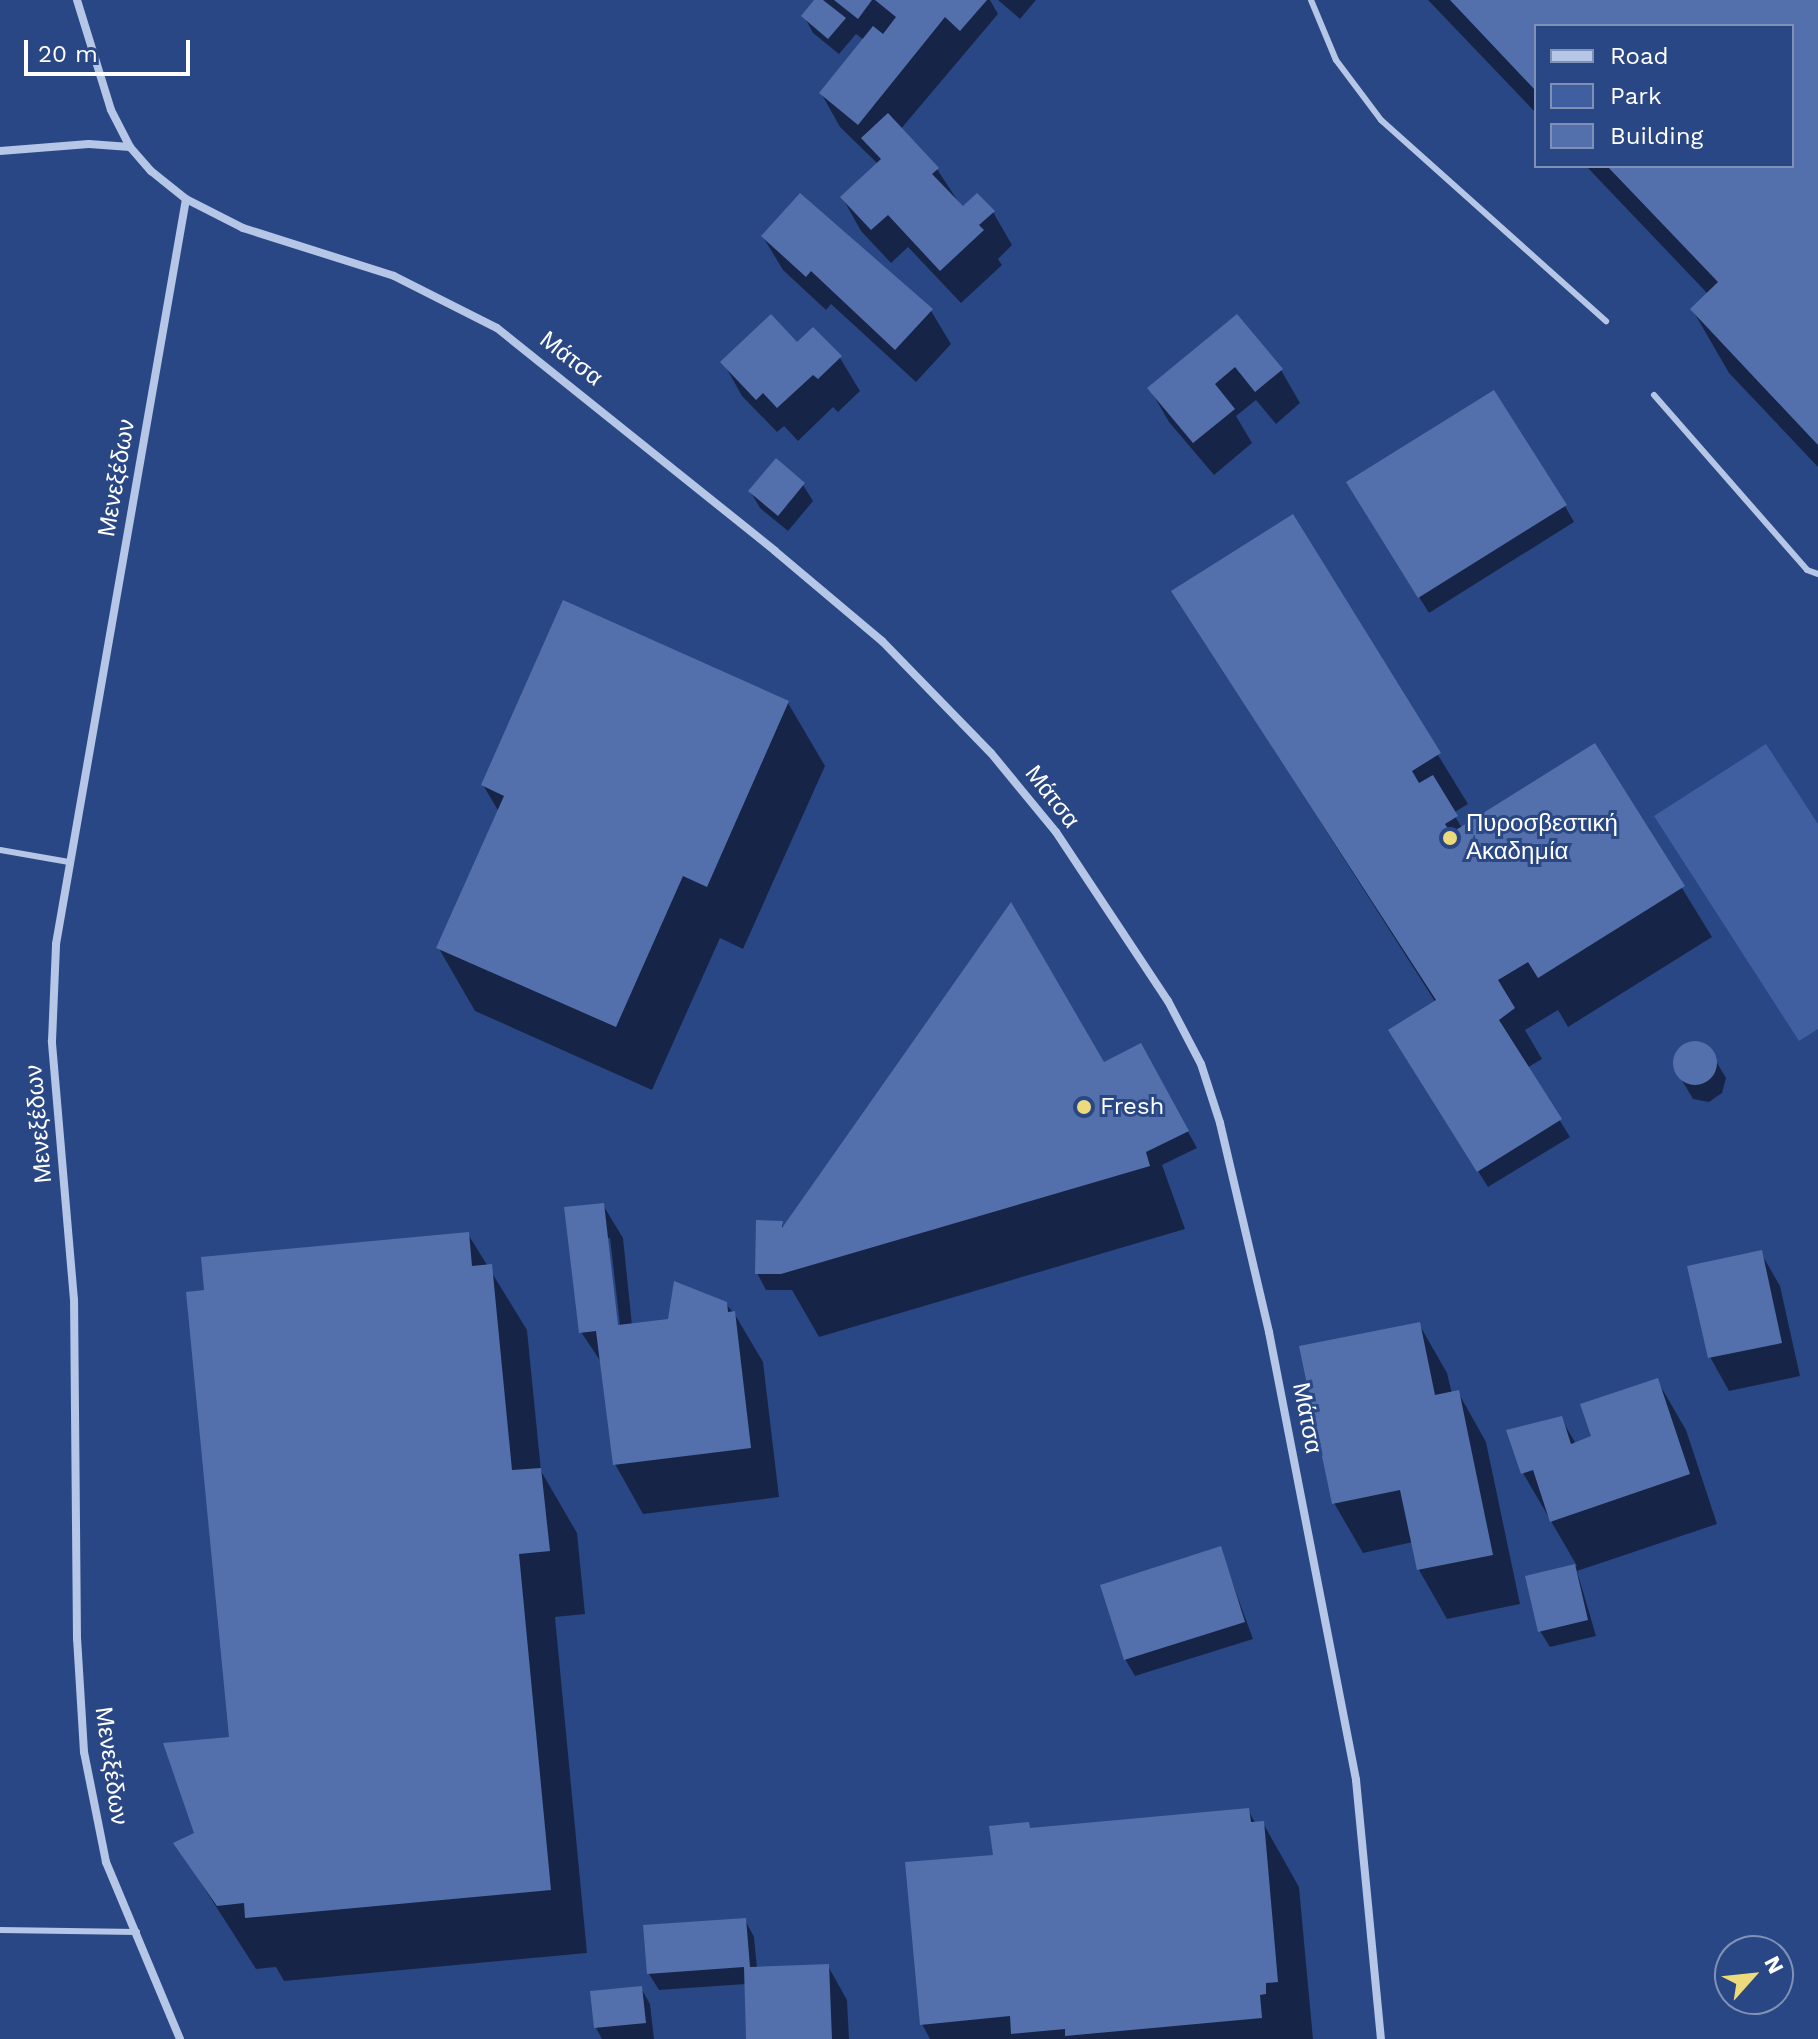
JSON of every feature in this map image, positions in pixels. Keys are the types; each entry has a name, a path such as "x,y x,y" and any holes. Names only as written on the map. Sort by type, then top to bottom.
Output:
{"street":[{"name":"Μάτσα","path":"77,0 111,110 130,147 186,199 243,228 394,276 453,302 555,371 882,641 941,698 1056,832 1161,990 1201,1064 1216,1108 1269,1332 1356,1780 1381,2039"},
{"path":"0,151 89,144 130,147"},
{"name":"Μενεξέδων","path":"180,2039 106,1862 84,1752 77,1639 74,1300 52,1041 56,944 69,862 186,199"}],"lane":[{"path":"1311,0 1336,60 1381,120 1606,321"},
{"path":"1654,395 1807,570 1818,574"},
{"path":"0,850 69,862"},
{"path":"0,1930 137,1932"}],"green space":[{"path":"1766,744 1818,824 1818,1029 1799,1041 1654,816"}],"building":[{"path":"814,0 823,0 846,18 828,39 801,16"},
{"path":"834,0 872,0 858,19"},
{"path":"875,0 987,0 960,31 945,17 858,125 819,93 873,26 883,34 896,17"},
{"path":"1450,0 1818,0 1818,445 1690,309 1718,282 1609,168 1794,168 1794,24 1534,24 1534,89"},
{"path":"888,113 939,168 932,174 963,206 977,193 995,211 979,225 984,230 940,271 888,215 871,230 840,197 881,159 861,138"},
{"path":"800,193 933,309 895,350 811,271 806,277 761,236"},
{"path":"771,314 797,342 813,327 842,356 818,379 813,375 777,408 763,393 756,400 720,362"},
{"path":"1237,314 1283,369 1255,392 1235,367 1215,384 1235,409 1193,443 1147,388"},
{"path":"1494,390 1567,505 1418,598 1346,482"},
{"path":"776,458 805,483 778,516 748,491"},
{"path":"1293,514 1441,753 1412,771 1419,783 1433,775 1458,816 1445,824 1451,833 1595,743 1685,886 1538,978 1528,962 1498,980 1515,1008 1499,1020 1562,1119 1477,1172 1388,1030 1436,1000 1171,591"},
{"path":"563,600 789,701 707,887 683,876 616,1027 436,948 504,796 481,785"},
{"path":"1011,902 1104,1062 1141,1043 1189,1131 1146,1152 1150,1166 781,1274 755,1274 756,1220 783,1221 782,1228"},
{"path":"1695,1041 1711,1047 1717,1063 1711,1079 1695,1085 1679,1079 1673,1063 1679,1047"},
{"path":"604,1203 618,1325 668,1319 674,1281 727,1302 728,1312 735,1311 751,1448 613,1465 596,1331 579,1333 564,1207"},
{"path":"469,1232 472,1266 492,1264 512,1470 541,1468 550,1551 519,1554 551,1890 245,1918 244,1903 217,1906 173,1843 194,1833 163,1743 229,1737 186,1292 204,1290 201,1257"},
{"path":"1762,1250 1782,1343 1708,1358 1687,1266"},
{"path":"1420,1322 1435,1395 1459,1390 1493,1555 1417,1570 1400,1490 1332,1504 1299,1346"},
{"path":"1658,1378 1690,1474 1550,1522 1533,1470 1521,1474 1506,1430 1562,1416 1571,1444 1591,1436 1580,1404"},
{"path":"1221,1546 1245,1622 1124,1660 1100,1585"},
{"path":"1575,1564 1588,1620 1538,1632 1525,1576"},
{"path":"1249,1808 1251,1822 1264,1821 1278,1982 1266,1983 1266,1994 1260,1995 1262,2018 1065,2036 1065,2029 1011,2034 1010,2016 920,2025 905,1862 993,1855 989,1826 1029,1822 1030,1828"},
{"path":"746,1918 750,1967 829,1964 832,2039 746,2039 744,1967 647,1974 643,1925"},
{"path":"642,1986 646,2023 594,2028 590,1991"}],"place":[{"name":"Πυροσβεστική Ακαδημία","path":"1450,838"},
{"name":"Fresh","path":"1084,1107"}]}
